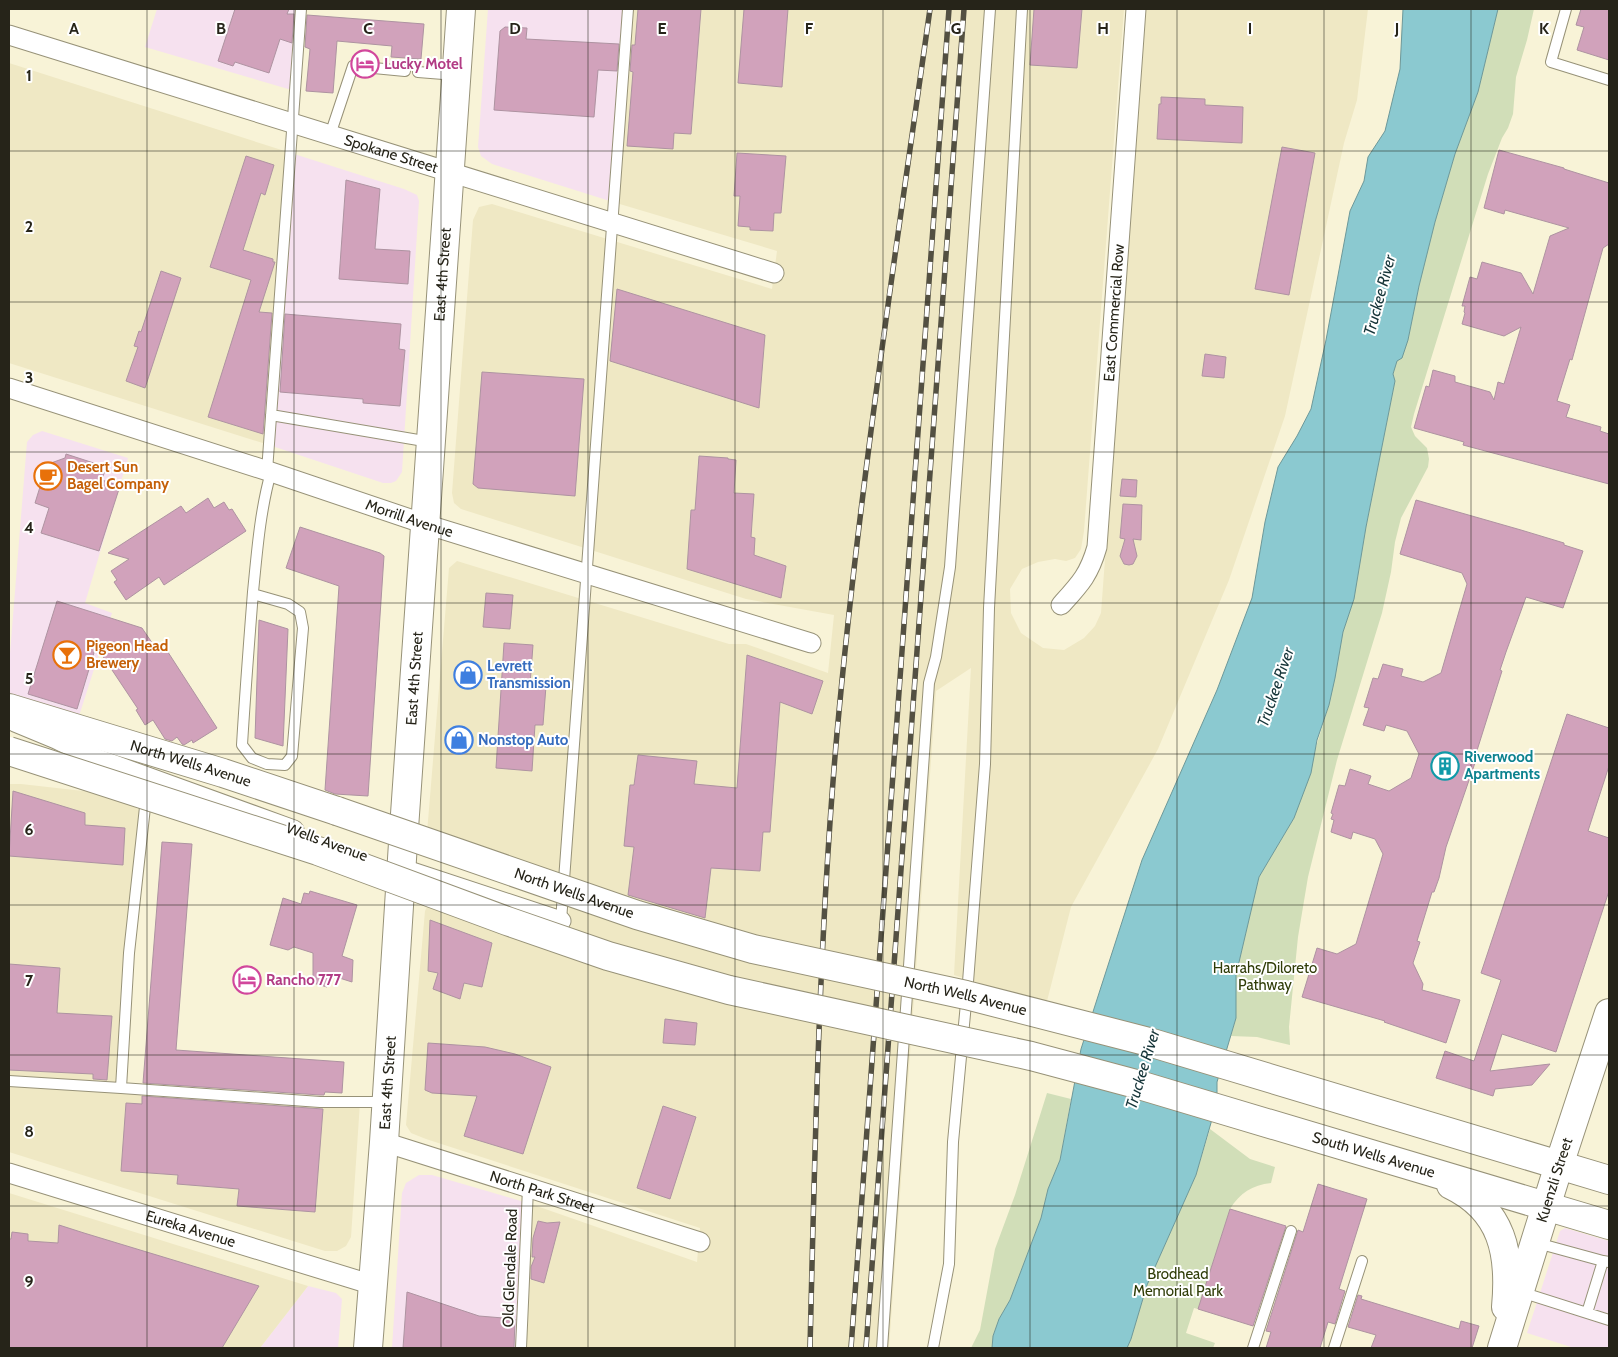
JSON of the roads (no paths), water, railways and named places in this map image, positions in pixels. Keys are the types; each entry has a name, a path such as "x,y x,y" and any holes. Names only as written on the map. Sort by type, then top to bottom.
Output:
{"main road":[{"name":"East 4th Street","path":"368,1348 384,1142 401,868 462,9"},
{"name":"North Wells Avenue","path":"9,708 223,773 637,915 752,949 966,995 1149,1042 1559,1165"},
{"name":"South Wells Avenue","path":"9,751 309,848 608,956 729,990 1031,1056 1136,1084 1609,1224"},
{"name":"Kuenzli Street","path":"1502,1348 1609,1013"},
{"path":"1559,1165 1609,1180"},
{"path":"1411,1166 1463,1191 1486,1211 1496,1226 1506,1256 1508,1288 1502,1348"}],"street":[{"name":"East Commercial Row","path":"1061,605 1081,583 1091,566 1097,547 1136,9"},
{"name":"Spokane Street","path":"9,35 774,274"},
{"name":"Morrill Avenue","path":"9,388 269,471 425,524 811,643"},
{"name":"Wells Avenue","path":"9,720 56,739 95,758"},
{"name":"Wells Avenue","path":"9,747 45,746 95,758 401,868 561,921"},
{"name":"North Park Street","path":"384,1142 700,1242"},
{"name":"Eureka Avenue","path":"9,1173 373,1285"}],"lane":[{"path":"253,594 288,604 300,612 303,628 292,756 285,765 267,764 252,758 242,745 253,594 263,502 269,471 271,415 301,9"},
{"path":"561,921 628,9"},
{"path":"882,1348 929,683 936,657 950,567 990,9"},
{"path":"932,1348 949,1264 953,1142 969,972 985,764 989,608 1022,9"},
{"path":"1566,9 1552,62 1609,80"},
{"path":"330,135 353,66 405,71"},
{"path":"418,72 457,75"},
{"path":"271,415 431,442"},
{"path":"121,1088 129,953 148,777"},
{"path":"9,1081 320,1102 385,1102"},
{"name":"Old Glendale Road","path":"522,1348 528,1188"},
{"path":"1253,1348 1291,1231"},
{"path":"1536,1242 1606,1261 1586,1313"},
{"path":"1334,1348 1362,1261"},
{"path":"1520,1292 1609,1320"}],"water":[{"name":"Truckee River","path":"1403,9 1498,9 1478,92 1455,154 1435,222 1408,340 1402,358 1397,361 1393,374 1395,381 1366,527 1354,599 1343,632 1329,705 1317,740 1311,773 1294,818 1259,877 1236,975 1236,1018 1217,1082 1217,1102 1196,1175 1147,1285 1127,1348 992,1348 993,1336 999,1319 1010,1300 1041,1218 1048,1189 1060,1160 1081,1049 1142,860 1217,690 1252,598 1265,522 1278,467 1311,409 1350,211 1364,181 1368,157 1385,131 1400,69"}],"railway":[{"path":"810,1348 822,964 837,733 867,461 930,9"},
{"path":"851,1348 949,9"},
{"path":"866,1348 964,9"}],"place":[{"name":"Lucky Motel","path":"365,64"},
{"name":"Desert Sun Bagel Company","path":"48,476"},
{"name":"Pigeon Head Brewery","path":"67,655"},
{"name":"Levrett Transmission","path":"468,675"},
{"name":"Nonstop Auto","path":"459,740"},
{"name":"Riverwood Apartments","path":"1445,766"},
{"name":"Rancho 777","path":"247,980"}],"park label":[{"name":"Harrahs/Diloreto Pathway","path":"1265,976"},
{"name":"Brodhead Memorial Park","path":"1178,1282"}]}
